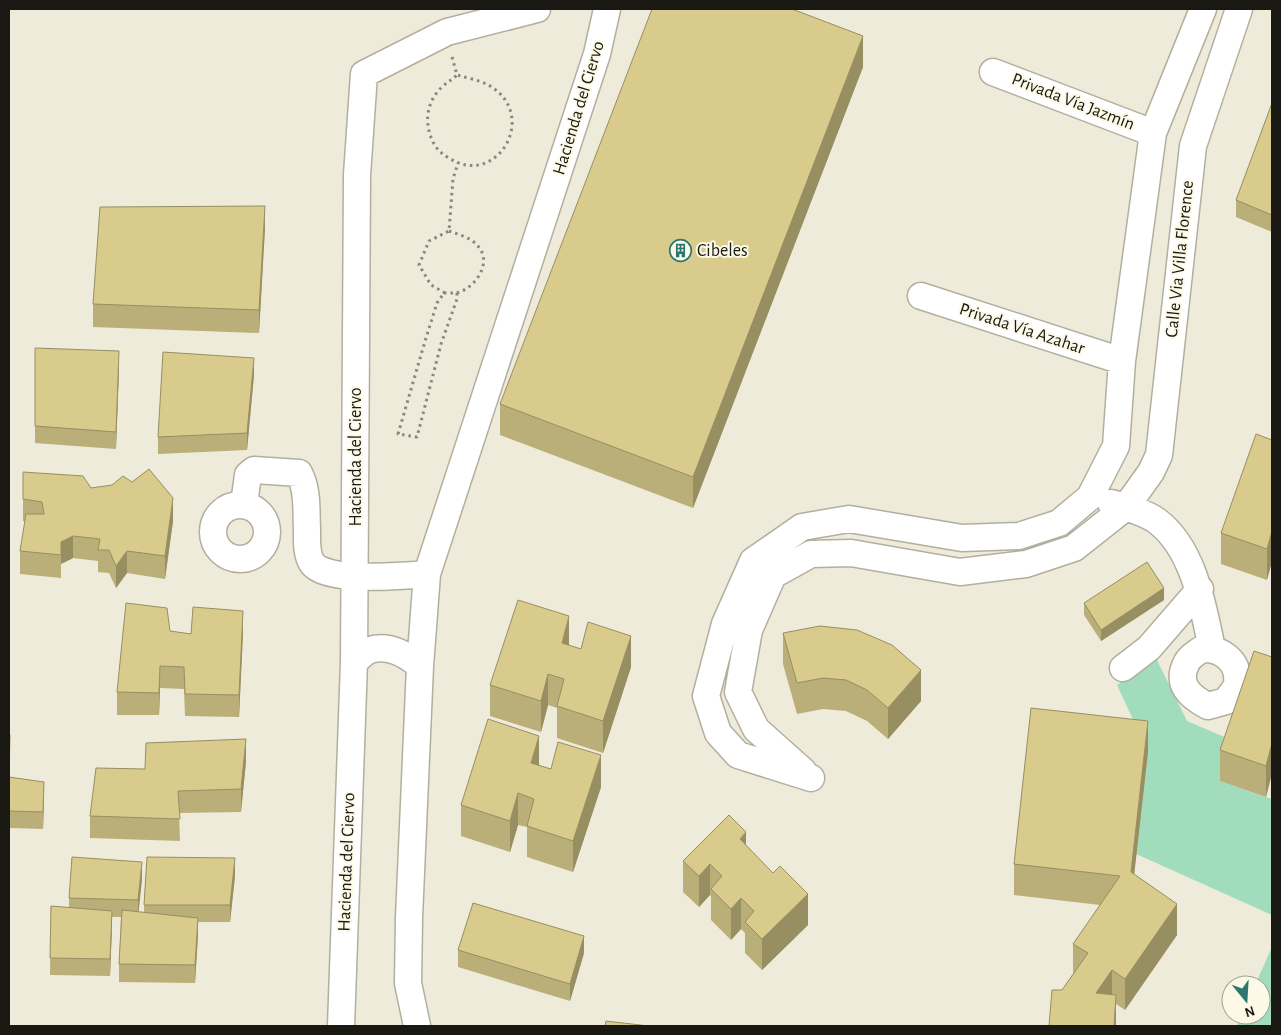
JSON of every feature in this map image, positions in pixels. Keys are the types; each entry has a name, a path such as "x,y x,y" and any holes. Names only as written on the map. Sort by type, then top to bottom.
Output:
{"street":[{"name":"Hacienda del Ciervo","path":"341,1026 356,576 357,175 364,74 446,32 537,9"},
{"name":"Hacienda del Ciervo","path":"417,1026 408,983 420,666 427,574 597,54 607,9"},
{"name":"Calle Via Villa Florence","path":"1203,9 1153,133 1122,361 1116,446 1090,497 1058,523 1019,536 962,538 849,519 802,527 753,561 725,624 706,696 718,733 738,755 811,778 756,729 738,692 749,630 773,575 812,554 851,553 960,572 1026,564 1074,548 1126,507 1151,472 1159,455 1193,146 1240,9"},
{"name":"Privada Vía Jazmín","path":"993,72 1153,133"},
{"name":"Privada Vía Azahar","path":"921,296 1122,361"},
{"path":"244,504 248,475 254,470 299,473 305,485 307,544 312,562 321,571 356,576 385,577 427,574"},
{"path":"1090,497 1126,507 1157,521 1178,543 1200,589 1212,649"},
{"path":"1123,668 1149,648 1200,589"},
{"path":"354,662 370,650 391,649 409,657 420,666"}],"path":[{"path":"446,32 457,75"},
{"path":"457,75 489,85 499,93 508,106 512,125 508,144 494,158 474,166 458,163 437,150 427,122 432,100 444,84 457,75"},
{"path":"449,231 453,179 458,163"},
{"path":"449,231 477,244 483,255 482,270 477,279 464,291 457,293 444,293 431,285 419,265 424,248 430,242 449,231"},
{"path":"444,293 437,304 423,346 398,434 417,438 426,396 441,344 455,306 457,293"}],"green space":[{"path":"1155,656 1187,721 1234,741 1220,781 1272,799 1272,915 1136,854 1148,752 1117,685"},
{"path":"1272,947 1272,1026 1237,1026 1271,1025 1271,975 1259,975"}],"building":[{"name":"Cibeles","path":"652,9 792,9 863,36 693,477 500,404"},
{"path":"1272,103 1272,215 1236,200"},
{"path":"265,206 259,310 93,304 100,207"},
{"path":"35,348 119,351 116,432 35,426"},
{"path":"163,352 254,358 247,433 158,437"},
{"path":"1256,434 1272,440 1272,531 1267,549 1221,533"},
{"path":"149,469 173,498 165,556 127,551 116,566 109,550 98,550 100,539 73,536 61,542 61,555 20,551 26,514 44,514 42,502 23,499 23,472 83,476 91,488 112,485 123,476 132,482"},
{"path":"1147,562 1164,588 1101,630 1084,603"},
{"path":"518,600 569,616 562,643 581,649 588,622 631,636 603,721 557,706 564,679 548,674 541,701 490,685"},
{"path":"126,603 167,608 170,631 191,634 193,607 243,611 239,695 185,694 184,667 160,666 159,693 117,692"},
{"path":"820,626 857,630 892,645 921,670 888,708 867,690 846,680 823,678 797,683 783,633"},
{"path":"1254,651 1272,657 1272,743 1266,766 1220,750"},
{"path":"1031,708 1148,721 1131,872 1177,904 1125,979 1112,970 1096,993 1116,995 1114,1026 1049,1026 1052,990 1062,990 1088,953 1073,944 1120,876 1014,864"},
{"path":"488,719 539,736 531,763 551,769 558,742 601,755 573,841 527,826 534,799 518,793 510,821 461,805"},
{"path":"9,734 10,735 9,777"},
{"path":"246,739 241,789 178,791 180,819 90,816 96,768 145,769 146,743"},
{"path":"9,777 44,782 43,812 9,811"},
{"path":"729,815 746,832 740,839 773,873 780,866 808,894 762,939 745,922 754,911 741,898 731,909 711,889 722,876 710,864 699,876 683,861"},
{"path":"72,857 142,862 138,900 69,898"},
{"path":"147,857 235,858 230,905 144,905"},
{"path":"473,903 584,936 570,984 458,950"},
{"path":"51,906 112,911 110,959 50,958"},
{"path":"122,910 198,918 195,965 119,964"},
{"path":"606,1021 649,1026 605,1026"}],"place":[{"name":"Cibeles","path":"681,251"}]}
